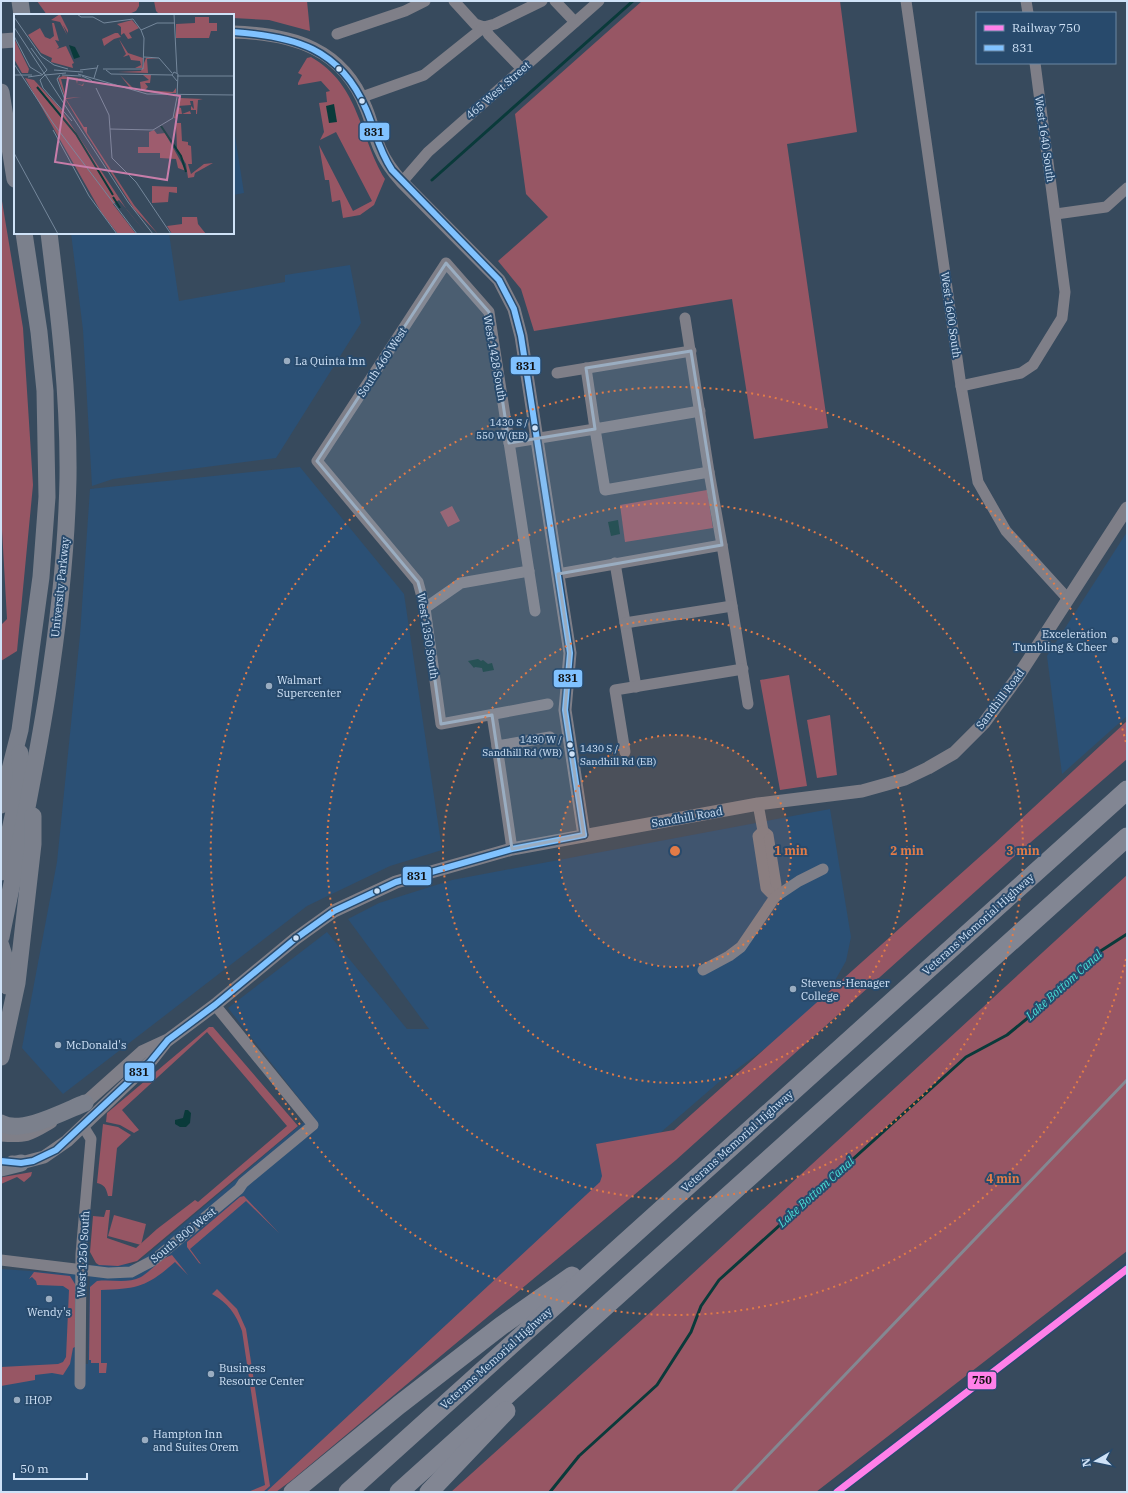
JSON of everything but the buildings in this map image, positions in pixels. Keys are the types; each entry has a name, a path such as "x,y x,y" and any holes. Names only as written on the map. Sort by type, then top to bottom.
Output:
{"highway":[{"name":"Veterans Memorial Highway","path":"348,1492 1127,790"},
{"path":"399,1492 1127,837"},
{"path":"293,1492 399,1405 501,1326 642,1226"},
{"path":"429,1492 602,1309"}],"main road":[{"path":"20,1 22,14"},
{"path":"1,41 14,40"},
{"path":"1,92 14,173"},
{"name":"University Parkway","path":"1,805 20,730 41,576 45,533 47,466 45,390 39,332 24,234"},
{"name":"University Parkway","path":"1,937 32,784 52,663 63,571 68,478 66,392 61,332 49,234"},
{"path":"1,872 21,779 20,730"},
{"path":"1,1057 17,983 20,960 33,844 32,784"},
{"path":"1,946 7,961 8,975 1,1013"},
{"path":"1,1123 9,1126 22,1126 85,1103"},
{"path":"1,1168 21,1163"}],"street":[{"path":"337,34 404,11 425,1"},
{"path":"454,1 474,24 484,27 489,35 522,69"},
{"path":"362,98 424,75 484,27 495,24 542,1"},
{"path":"555,1 575,22"},
{"name":"465 West Street","path":"402,182 428,152 599,1"},
{"name":"West 1600 South","path":"906,1 961,386 978,482 1006,531 1068,599"},
{"path":"1026,1 1028,12"},
{"path":"234,32 278,36 303,42 342,68 352,80 362,98 380,150 390,167 402,182 499,280 514,310 521,336 570,653 565,710 584,835"},
{"name":"West 1640 South","path":"961,386 1021,373 1033,365 1062,318 1065,292 1056,214 1035,64"},
{"path":"1056,214 1106,207 1127,188"},
{"name":"West 1428 South","path":"446,263 489,312 535,611"},
{"name":"South 460 West","path":"317,461 446,263"},
{"path":"685,318 748,704"},
{"path":"557,373 690,351"},
{"path":"586,368 605,490 709,472"},
{"path":"509,443 700,411"},
{"name":"West 1350 South","path":"317,461 418,582 425,608 441,724 492,715"},
{"name":"Sandhill Road","path":"1,1135 23,1136 32,1134 85,1103 142,1052 168,1040 215,1005 295,939 334,911 396,882 512,849 758,804 862,791 905,779 928,768 954,752 984,723 1017,678 1127,508"},
{"path":"558,574 615,562 722,545"},
{"path":"615,562 636,687"},
{"path":"425,608 461,584 529,571"},
{"path":"625,623 732,606"},
{"path":"625,752 615,690 742,669"},
{"path":"512,849 492,715 548,704"},
{"path":"497,746 550,737"},
{"path":"758,804 763,831 768,835 776,885 775,898"},
{"path":"703,970 730,956 741,947 775,898 799,881 823,869"},
{"name":"South 800 West","path":"1,1260 108,1273 131,1272 146,1266 313,1125 215,1005"},
{"name":"Sandhill Road","path":"1,1161 21,1163 44,1157 67,1141 150,1062 168,1040"},
{"name":"West 1250 South","path":"80,1384 82,1239 91,1139 83,1126"}],"highlighted area":[{"path":"446,263 489,312 509,443 595,429 586,368 691,351 722,545 558,574 570,653 565,710 584,835 512,849 492,715 441,724 425,608 418,582 317,461"}],"shaded area":[{"path":"37,1 139,1 139,6 136,11 129,14 46,14"},
{"path":"154,1 307,1 310,31 269,20 234,18 234,14 159,14 156,11"},
{"path":"642,1 840,1 857,132 787,144 828,428 754,439 732,299 534,331 521,289 498,261 548,217 526,194 515,114"},
{"path":"311,57 327,69 340,82 357,112 376,163 385,179 374,205 360,215 343,218 340,200 332,202 329,180 325,180 319,145 353,211 372,201 336,132 320,140 324,132 319,103 327,102 326,92 330,91 321,81 298,85 302,75 298,73 307,58"},
{"path":"334,104 337,122 329,123 326,106"},
{"path":"234,129 244,193 234,195"},
{"path":"1,195 23,328 33,485 17,651 1,661 1,625 7,619 1,512"},
{"path":"71,234 169,234 179,301 285,282 285,275 350,265 361,323 276,458 113,479 92,486 83,330"},
{"path":"300,467 404,594 442,850 390,866 307,906 63,1094 22,1048 57,862 80,635 90,489"},
{"path":"707,490 713,528 625,542 620,505"},
{"path":"452,506 460,521 448,527 440,512"},
{"path":"618,520 620,534 611,536 608,522"},
{"path":"1127,532 1127,716 1062,774 1047,656"},
{"path":"478,659 481,661 483,660 488,664 492,663 494,670 483,672 482,668 474,668 468,661"},
{"path":"789,675 807,786 780,790 760,680"},
{"path":"830,715 837,775 817,778 807,720"},
{"path":"1127,721 1127,759 1016,855 676,1160 292,1480 276,1492 266,1492 600,1182 602,1176 596,1144 674,1130 994,844"},
{"path":"830,809 851,937 846,961 828,993 777,1040 719,1082 623,1165 280,1485 266,1492 1,1492 1,1269 76,1274 76,1363 88,1364 90,1265 136,1264 312,1115 228,1008 327,932 407,1029 429,1029 348,919 379,903 452,880"},
{"path":"1127,875 1127,1251 816,1492 451,1492 654,1309"},
{"path":"209,1027 213,1027 298,1126 137,1261 118,1266 99,1265 96,1263 90,1252 93,1216 104,1217 106,1210 110,1210 107,1238 136,1248 157,1229 195,1200 198,1202 287,1126 207,1032 122,1110 139,1130 134,1133 120,1125 106,1122 107,1113"},
{"path":"185,1110 188,1110 191,1113 190,1123 186,1127 180,1127 175,1124 175,1120 183,1118"},
{"path":"103,1124 118,1127 131,1135 117,1148 112,1196 108,1196 105,1187 97,1183"},
{"path":"32,1172 31,1176 24,1182 17,1177 1,1184 1,1178 3,1177"},
{"path":"244,1196 279,1233 246,1201 190,1249 201,1264 199,1263 187,1247 187,1242 240,1197"},
{"path":"114,1215 146,1224 141,1245 108,1236"},
{"path":"172,1255 188,1275 175,1262 166,1270 142,1285 124,1289 101,1290 101,1363 107,1363 106,1373 99,1373 99,1363 91,1363 91,1360 89,1360 90,1287 97,1281 125,1281 136,1279"},
{"path":"34,1272 70,1276 75,1284 75,1347 73,1348 70,1364 63,1375 52,1373 35,1375 35,1380 1,1386 1,1367 58,1364 63,1362 66,1357 69,1290 63,1286 37,1285 36,1281 32,1277 29,1279"},
{"path":"217,1289 237,1309 246,1329 270,1486 263,1492 248,1492 265,1485 242,1331 237,1319 227,1305 212,1294"}],"waterway":[{"path":"432,180 633,1"},
{"name":"Lake Bottom Canal","path":"550,1492 579,1456 657,1385 691,1332 701,1306 719,1280 966,1057 1007,1035 1062,990 1099,952 1127,934"}],"railway":[{"path":"733,1492 1127,1080"}],"rail line":[{"name":"750","path":"837,1492 1127,1269"}],"transit line":[{"name":"831","path":"234,32 276,37 295,42 313,49 329,59 343,72 355,88 366,109 380,148 392,170 499,280 514,309 521,336 570,653 565,710 584,835"},
{"name":"831","path":"1,1161 21,1163 33,1161 56,1150 150,1062 168,1040 215,1005 295,939 334,911 396,882 512,849 584,835"}],"place":[{"name":"La Quinta Inn","path":"287,361"},
{"name":"1430 S / 550 W (EB)","path":"535,428"},
{"name":"Exceleration Tumbling & Cheer","path":"1115,640"},
{"name":"Walmart Supercenter","path":"269,686"},
{"name":"1430 W / Sandhill Rd (WB)","path":"570,745"},
{"name":"1430 S / Sandhill Rd (EB)","path":"572,754"},
{"name":"Stevens-Henager College","path":"793,989"},
{"name":"McDonald's","path":"58,1045"},
{"name":"Wendy's","path":"49,1299"},
{"name":"Business Resource Center","path":"211,1374"},
{"name":"IHOP","path":"17,1400"},
{"name":"Hampton Inn and Suites Orem","path":"145,1440"}]}
